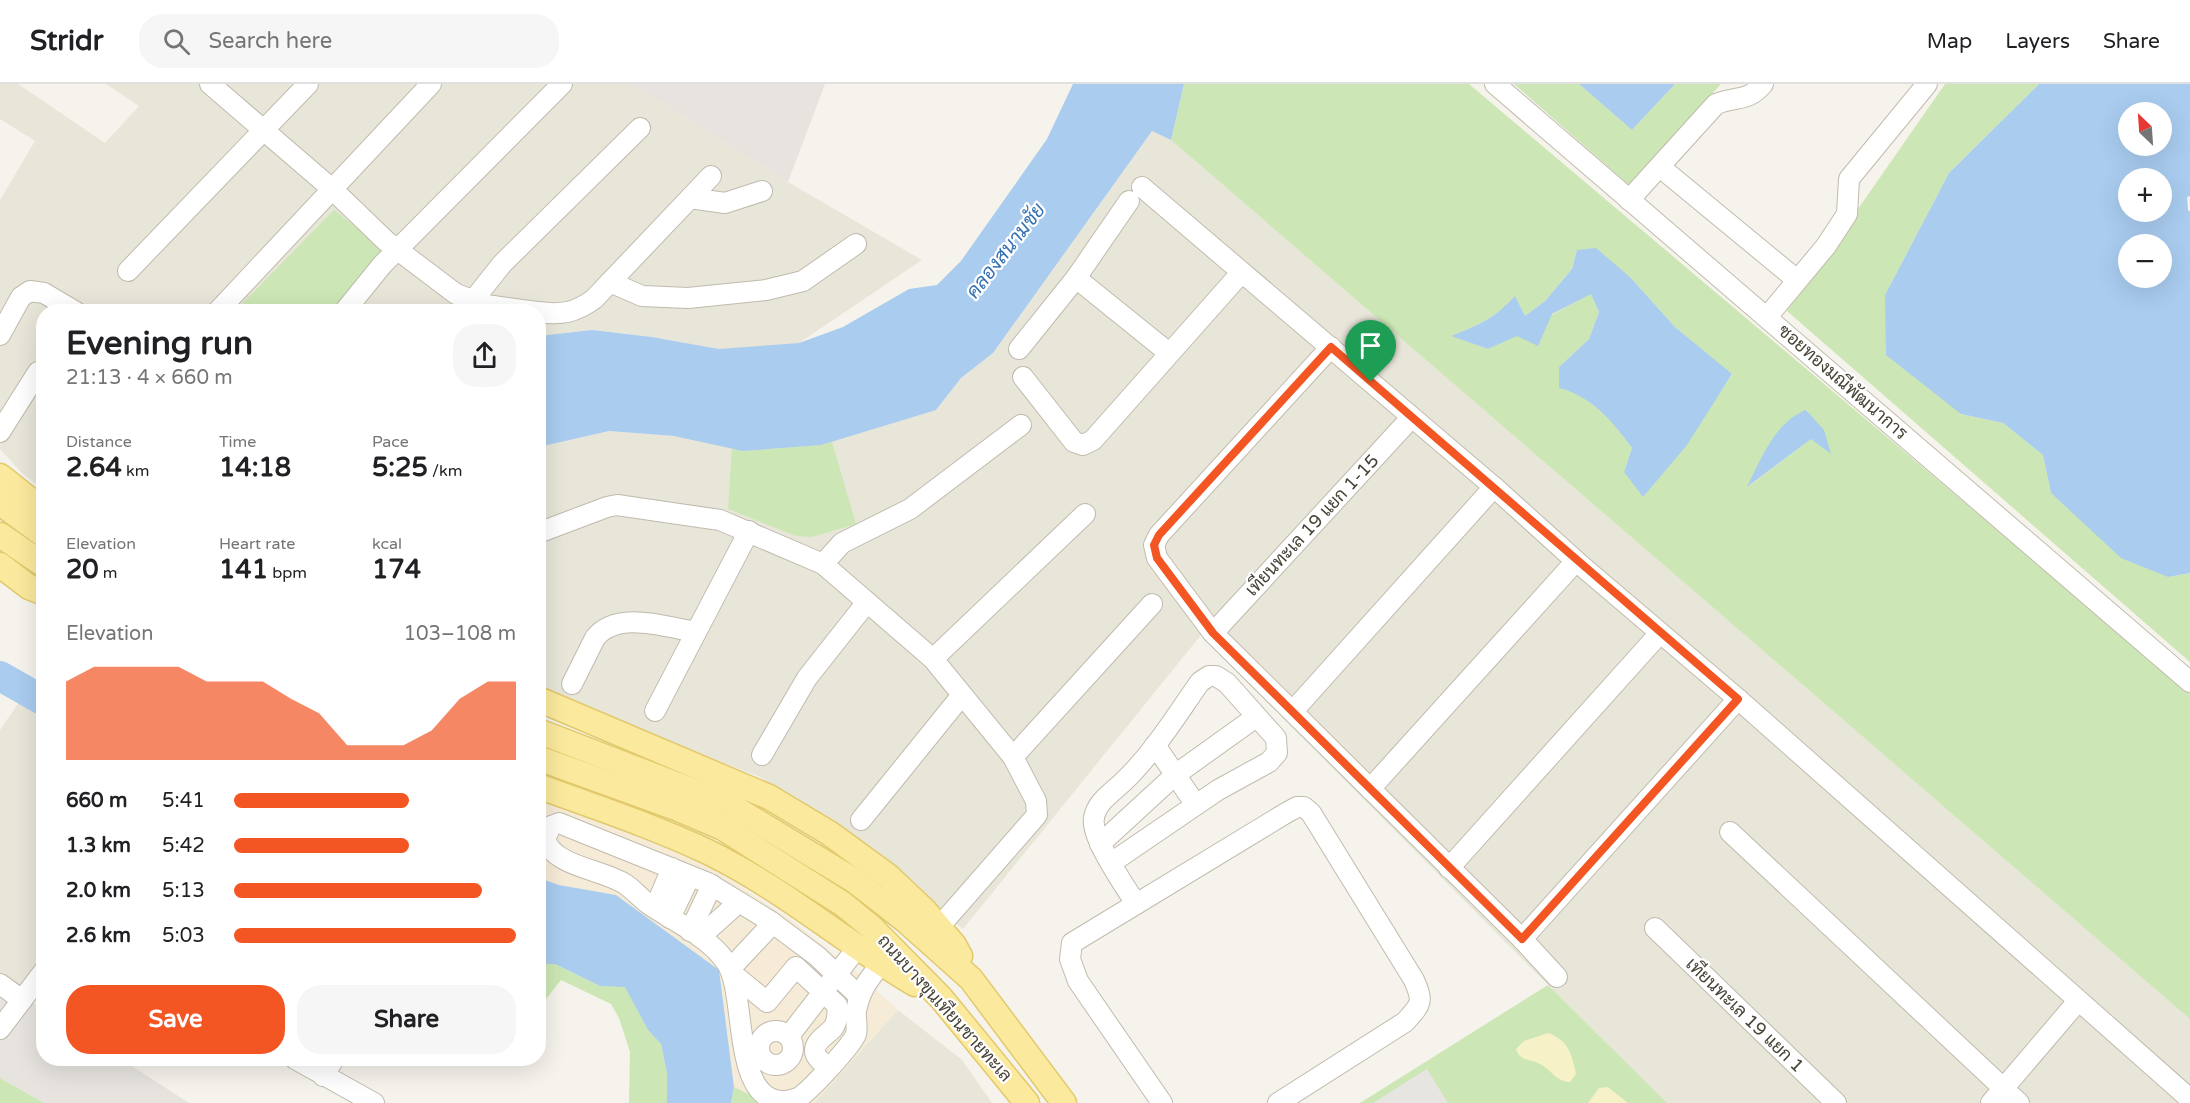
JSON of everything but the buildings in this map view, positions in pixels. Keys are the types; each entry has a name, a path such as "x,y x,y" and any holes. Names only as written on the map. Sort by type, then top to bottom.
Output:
{"main road":[{"path":"0,476 36,505"},
{"path":"0,502 36,529"},
{"path":"0,535 36,560"},
{"path":"0,565 36,590"},
{"path":"546,702 769,797 829,833 888,876 925,911 954,945 971,980"},
{"name":"ถนนบางขุนเทียนชายทะเล","path":"546,734 730,805 855,881 905,920 971,980 1064,1103"},
{"name":"ถนนบางขุนเทียนชายทะเล","path":"546,761 676,808 723,828 843,904 871,927 941,998 1027,1103"},
{"path":"546,789 648,827 708,853 772,889 880,963 941,998"}],"street":[{"path":"210,84 332,189 397,250 466,304"},
{"path":"128,272 308,84"},
{"path":"224,304 431,84"},
{"path":"351,304 397,250 562,84"},
{"name":"ซอยทองมณีพัฒนาการ","path":"1495,84 2190,682"},
{"path":"1629,200 1716,104 1730,98 1743,98 1754,94 1763,84"},
{"path":"1767,317 1826,246 1847,214 1849,179 1927,84"},
{"path":"470,304 502,264 640,128"},
{"path":"1660,167 1797,280"},
{"path":"546,313 556,315 579,310 594,299 711,176"},
{"path":"690,198 725,203 762,191"},
{"path":"1019,349 1076,278 1136,194 1241,273 1331,347 1738,699 2190,1099"},
{"path":"610,282 642,296 688,298 766,290 802,281 856,244"},
{"path":"1023,377 1074,442 1083,445 1093,440 1241,273"},
{"path":"1076,278 1169,353"},
{"path":"0,335 21,297 30,291 44,293 63,304"},
{"path":"1331,347 1159,535 1154,545 1157,558 1213,633 1522,939 1557,977"},
{"path":"0,432 36,375"},
{"name":"เทียนทะเล 19 แยก 1-15","path":"1213,633 1411,417"},
{"path":"823,564 842,543 910,509 1021,425"},
{"path":"1293,711 1494,487"},
{"path":"546,530 617,505 720,520 823,564 933,659 1013,757 1036,801 1036,815 939,927"},
{"path":"933,659 1085,514"},
{"path":"655,711 749,531"},
{"path":"1370,789 1576,561"},
{"path":"762,755 807,678 867,602"},
{"path":"1013,757 1152,604"},
{"path":"572,684 595,638 612,624 621,621 696,632"},
{"path":"1449,868 1660,633"},
{"path":"1111,863 1196,805 1269,762 1277,753 1276,738 1227,683 1216,676 1209,676 1200,682 1155,745 1127,778 1099,804 1093,819 1100,844 1111,863 1136,904"},
{"path":"861,820 962,695"},
{"path":"1522,939 1738,699"},
{"path":"1100,844 1175,775 1256,717"},
{"path":"1155,745 1196,805"},
{"path":"1162,1103 1078,981 1070,959 1072,943 1297,807 1304,807 1311,813 1421,995 1420,1003 1405,1022 1278,1103"},
{"path":"546,837 551,826 559,823 712,885 769,920 817,957 860,997"},
{"path":"1730,832 1998,1096 2019,1103"},
{"path":"546,842 548,849 564,860 587,867 624,884 662,913 695,934 715,949 729,968 767,1002 796,967 837,1005 838,1017 834,1027 814,1050 829,1068"},
{"path":"662,913 681,872"},
{"path":"695,934 712,885"},
{"path":"695,934 726,924 739,902"},
{"path":"729,968 769,920"},
{"name":"เทียนทะเล 19 แยก 1","path":"1655,928 1836,1103"},
{"path":"789,1036 857,948"},
{"path":"755,1063 780,1064 785,1062 792,1053 793,1047 789,1036 772,1031 762,1037 758,1047 755,1063 752,1081 762,1093 773,1100 785,1101 798,1098 817,1082 856,1034 856,1012 865,982 880,963"},
{"path":"729,968 739,1012 741,1035 755,1063"},
{"path":"0,1029 36,982"},
{"path":"0,984 22,1000"},
{"path":"1998,1096 2078,1001"},
{"path":"739,1012 762,1037"},
{"path":"328,1067 374,1103"}],"shaded area":[{"path":"0,84 18,84 105,143 139,106 106,84 632,84 788,182 922,260 799,343 719,349 652,337 592,330 546,335 546,304 36,304 36,484 23,474 0,449 0,200 35,141 0,119"},
{"path":"632,84 825,84 788,182"},
{"path":"1152,131 1171,140 2190,1019 2190,1103 1667,1103 1201,635 963,929 839,826 760,777 546,694 546,445 609,431 674,436 936,410 961,378 993,353"},
{"path":"20,701 36,711 36,963 16,990 0,977 0,730"},
{"path":"546,795 711,867 794,922 855,971 898,1010 814,1103 767,1103 734,1087 719,970 616,895 559,885 546,880"},
{"path":"0,977 36,1005 36,1066 132,1066 189,1103 44,1103 0,1078"},
{"path":"898,1010 962,1060 992,1103 814,1103"},
{"path":"1427,1069 1448,1103 1373,1103"}],"green space":[{"path":"1184,84 1469,84 2190,693 2190,1019 1171,140","holes":["1577,250 1631,278 1675,327 1732,375 1710,406 1624,472 1632,448 1607,415 1576,392 1559,367 1589,339 1599,312 1591,293 1488,349 1452,336 1486,320 1515,297 1525,316 1545,301 1572,269","1807,410 1830,453 1812,438 1749,486"]},
{"path":"1514,84 1579,84 1632,130 1675,84 1721,84 1629,185"},
{"path":"1945,84 2039,84 1949,173 1885,295 1961,414 2003,423 2043,455 2051,493 2168,577 2190,573 2190,662 1787,311"},
{"path":"334,210 384,249 339,304 242,304"},
{"path":"832,442 856,524 812,537 796,536 728,509 732,448 743,451 821,445"},
{"path":"546,964 555,964 600,986 625,986 648,1030 661,1044 667,1073 667,1103 629,1103 630,1052 619,1018 611,1004 561,980 546,999"},
{"path":"1548,985 1667,1103 1360,1103"},
{"path":"0,1078 44,1103 0,1103"},
{"path":"734,1087 767,1103 731,1103"}],"sand":[{"path":"1548,1033 1565,1044 1571,1054 1576,1074 1570,1082 1561,1080 1544,1066 1523,1058 1516,1049 1524,1041"},
{"path":"1608,1087 1628,1103 1588,1103 1599,1088"}],"water":[{"name":"คลองสนามชัย","path":"1073,84 1184,84 1171,140 1152,131 993,353 961,378 936,410 821,445 743,451 674,436 609,431 546,445 546,335 592,330 652,337 719,349 799,343 843,327 909,289 937,285 961,261 1047,139"},
{"path":"1579,84 1675,84 1632,130"},
{"path":"2039,84 2190,84 2190,196 2187,197 2190,212 2190,573 2168,577 2121,558 2051,493 2043,455 2003,423 1961,414 1886,355 1885,295 1949,173"},
{"path":"1596,248 1631,278 1675,327 1732,374 1687,445 1643,497 1624,472 1632,448 1625,438 1592,404 1582,397 1559,388 1559,367 1589,339 1599,312 1591,294 1552,314 1538,346 1517,336 1488,349 1451,336 1486,320 1515,296 1525,316 1545,301 1572,269 1577,250"},
{"path":"1806,410 1824,430 1831,454 1811,439 1747,487 1777,432 1795,416"},
{"path":"546,880 559,885 616,895 719,970 734,1087 731,1103 667,1103 667,1073 661,1044 648,1030 625,987 600,986 555,964 546,964"}],"waterway":[{"path":"0,676 36,696"}],"route":[{"path":"1331,347 1371,382 1738,699 1522,939 1213,633 1157,558 1154,545 1159,535 1331,347"}]}
